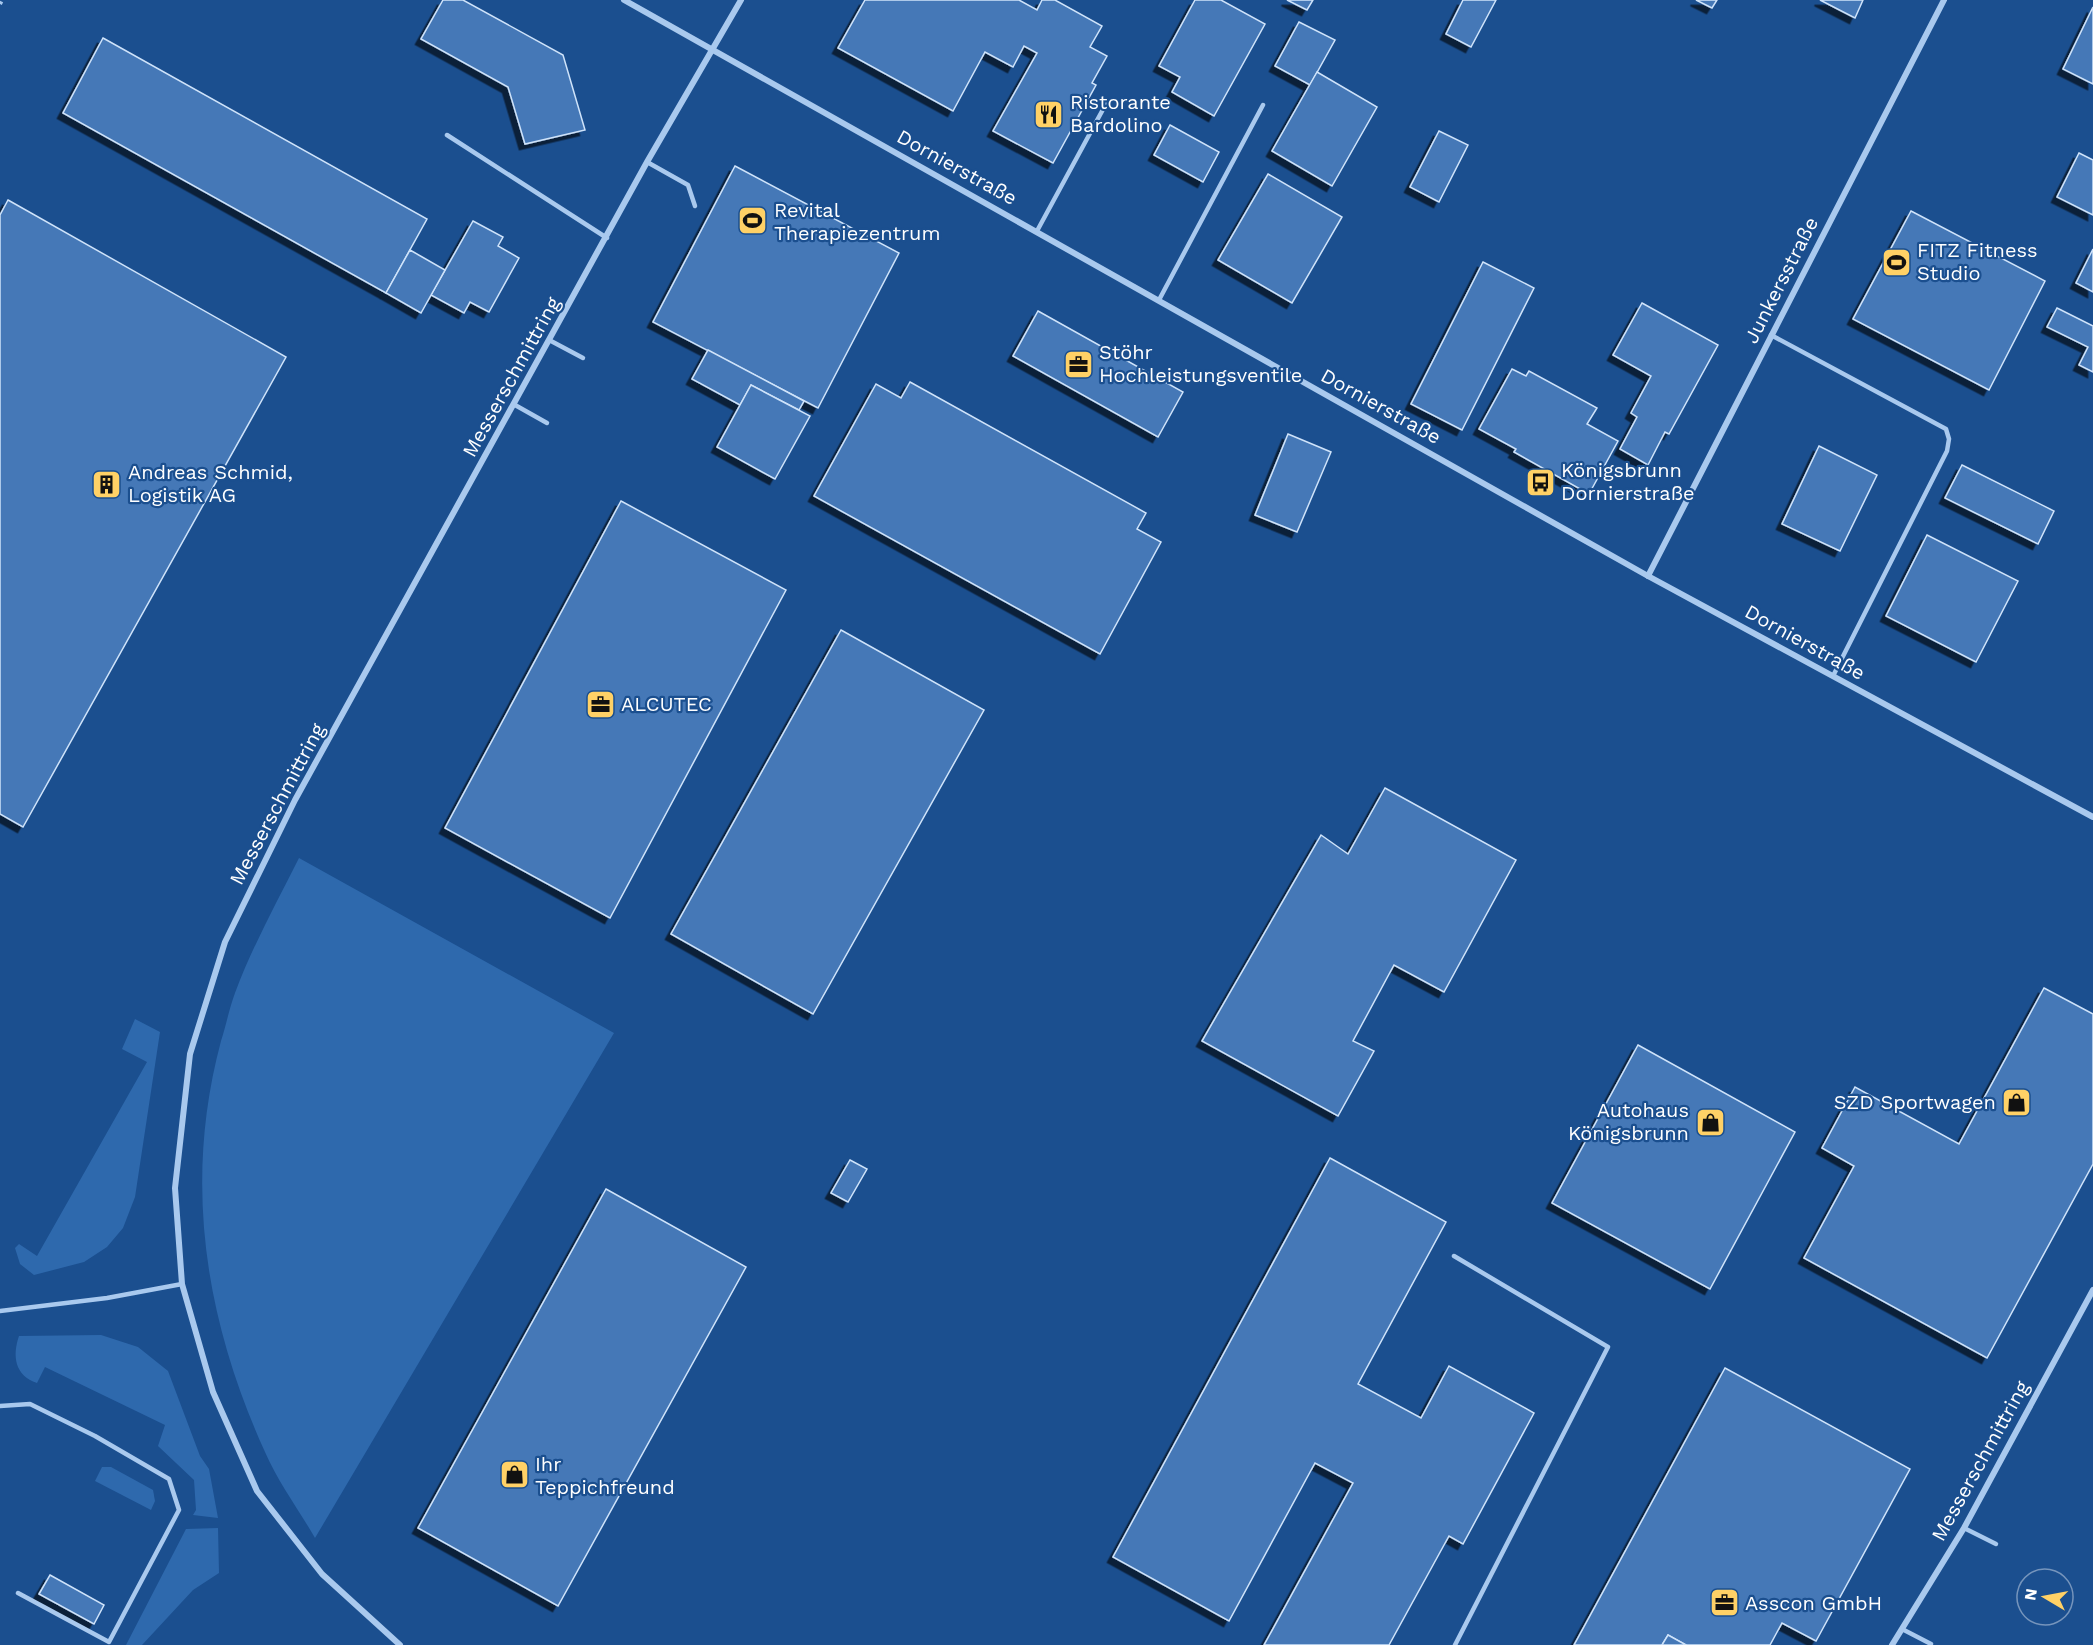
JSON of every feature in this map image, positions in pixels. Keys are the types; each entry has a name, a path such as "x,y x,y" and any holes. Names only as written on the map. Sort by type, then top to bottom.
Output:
{"street":[{"name":"Dornierstraße","path":"624,0 1648,576 2093,817"},
{"name":"Messerschmittring","path":"400,1645 322,1574 257,1491 213,1392 182,1284 175,1188 190,1054 225,942 295,800 551,341 647,162 741,0"},
{"name":"Junkersstraße","path":"1648,576 1944,0"},
{"name":"Messerschmittring","path":"1892,1645 1964,1528 2093,1290"}],"lane":[{"path":"1037,231 1107,102"},
{"path":"1159,300 1263,105"},
{"path":"447,135 607,238"},
{"path":"647,162 688,185 695,206"},
{"path":"1771,335 1946,429 1949,439 1947,451 1833,676"},
{"path":"551,341 583,358"},
{"path":"515,405 547,423"},
{"path":"1454,1256 1608,1347 1455,1645"},
{"path":"0,1311 107,1298 182,1284"},
{"path":"0,1406 30,1404 94,1436 169,1479 179,1510 109,1642 18,1593"},
{"path":"1964,1528 1996,1544"},
{"path":"1902,1629 1931,1644"}],"path":[{"path":"0,4 2,0"}],"shaded area":[{"path":"299,858 614,1033 315,1538 270,1463 244,1402 227,1352 206,1250 202,1199 203,1147 210,1094 231,1005 257,942"},
{"path":"135,1019 160,1032 135,1197 123,1228 107,1247 84,1262 34,1275 20,1264 15,1248 19,1244 37,1256 147,1062 122,1049"},
{"path":"101,1335 138,1347 168,1371 200,1456 209,1469 218,1518 193,1515 196,1510 194,1480 158,1446 165,1425 45,1367 37,1383 24,1376 17,1364 16,1351 19,1336"},
{"path":"102,1467 111,1467 153,1490 155,1501 151,1510 95,1481"},
{"path":"218,1528 219,1573 193,1590 142,1645 126,1645 186,1529"}],"building":[{"path":"443,0 463,0 563,55 585,130 525,144 508,87 421,39"},
{"path":"865,0 1019,0 1037,10 1042,0 1055,0 1102,26 1090,47 1107,56 1092,83 1096,85 1053,163 993,131 1037,53 1024,46 1013,67 985,52 953,111 838,48"},
{"path":"1195,0 1221,0 1265,24 1214,116 1172,92 1180,77 1159,66"},
{"path":"1287,0 1313,0 1307,10"},
{"path":"1463,0 1496,0 1471,47 1446,34"},
{"path":"1696,0 1717,0 1712,8"},
{"path":"1820,0 1863,0 1855,18"},
{"path":"2093,7 2093,84 2063,69"},
{"path":"1299,22 1335,40 1310,85 1275,66"},
{"path":"103,38 427,219 386,293 63,113"},
{"path":"1317,72 1377,107 1332,186 1272,151"},
{"path":"1170,125 1219,152 1203,182 1154,155"},
{"path":"1439,131 1468,145 1439,202 1410,187"},
{"path":"2079,153 2093,160 2093,215 2057,197"},
{"path":"735,166 899,253 818,408 653,322"},
{"path":"1268,174 1342,217 1292,303 1218,260"},
{"name":"Andreas Schmid, Logistik AG","path":"8,200 286,357 23,827 0,814 0,215"},
{"path":"1911,211 2045,281 1989,390 1853,319"},
{"path":"473,221 503,237 498,246 519,258 489,312 470,302 464,313 431,295"},
{"path":"2093,249 2093,292 2076,283"},
{"path":"410,250 445,270 421,313 386,293"},
{"path":"1483,262 1534,288 1462,430 1411,404"},
{"path":"1642,303 1718,345 1669,434 1665,432 1648,465 1620,449 1637,417 1631,413 1651,376 1613,355"},
{"path":"2057,308 2093,326 2093,372 2079,365 2088,347 2047,327"},
{"path":"1038,311 1183,392 1158,437 1013,356"},
{"path":"708,350 804,401 799,410 751,385 740,405 692,379"},
{"path":"1512,369 1526,376 1529,371 1597,408 1587,424 1618,441 1589,494 1514,452 1516,449 1479,429"},
{"path":"910,382 1146,513 1137,529 1161,542 1100,654 814,496 876,384 901,398"},
{"path":"751,385 810,416 775,479 717,447"},
{"path":"1288,434 1331,452 1297,532 1255,515"},
{"path":"1819,446 1877,475 1840,551 1782,524"},
{"path":"1962,465 2054,511 2038,544 1945,498"},
{"path":"621,501 786,590 610,918 445,828"},
{"path":"1927,535 2018,581 1976,662 1886,616"},
{"path":"841,630 984,710 813,1014 671,934"},
{"path":"1385,788 1516,860 1444,992 1394,965 1353,1041 1374,1051 1338,1116 1202,1041 1321,835 1348,854"},
{"path":"2044,988 2093,1014 2093,1164 1987,1358 1804,1258 1854,1166 1822,1148 1855,1087 1959,1144"},
{"path":"1638,1045 1795,1132 1710,1289 1552,1203"},
{"path":"1330,1158 1446,1222 1358,1384 1421,1418 1449,1366 1534,1413 1463,1544 1449,1536 1389,1645 1264,1645 1353,1483 1315,1463 1229,1621 1113,1557"},
{"path":"850,1160 867,1169 848,1202 831,1193"},
{"path":"606,1189 746,1267 558,1606 418,1528"},
{"path":"1725,1368 1910,1469 1816,1641 1782,1623 1770,1645 1686,1645 1668,1635 1662,1645 1574,1645"},
{"path":"50,1575 104,1605 94,1624 39,1594"},
{"path":"1668,1635 1686,1645 1662,1645"}],"place":[{"name":"Ristorante Bardolino","path":"1049,114"},
{"name":"Revital Therapiezentrum","path":"753,221"},
{"name":"FITZ Fitness Studio","path":"1896,262"},
{"name":"Stöhr Hochleistungsventile","path":"1078,364"},
{"name":"Königsbrunn Dornierstraße","path":"1540,482"},
{"name":"Andreas Schmid, Logistik AG","path":"107,484"},
{"name":"ALCUTEC","path":"600,704"},
{"name":"SZD Sportwagen","path":"2017,1102"},
{"name":"Autohaus Königsbrunn","path":"1710,1122"},
{"name":"Ihr Teppichfreund","path":"514,1475"},
{"name":"Asscon GmbH","path":"1724,1603"}]}
